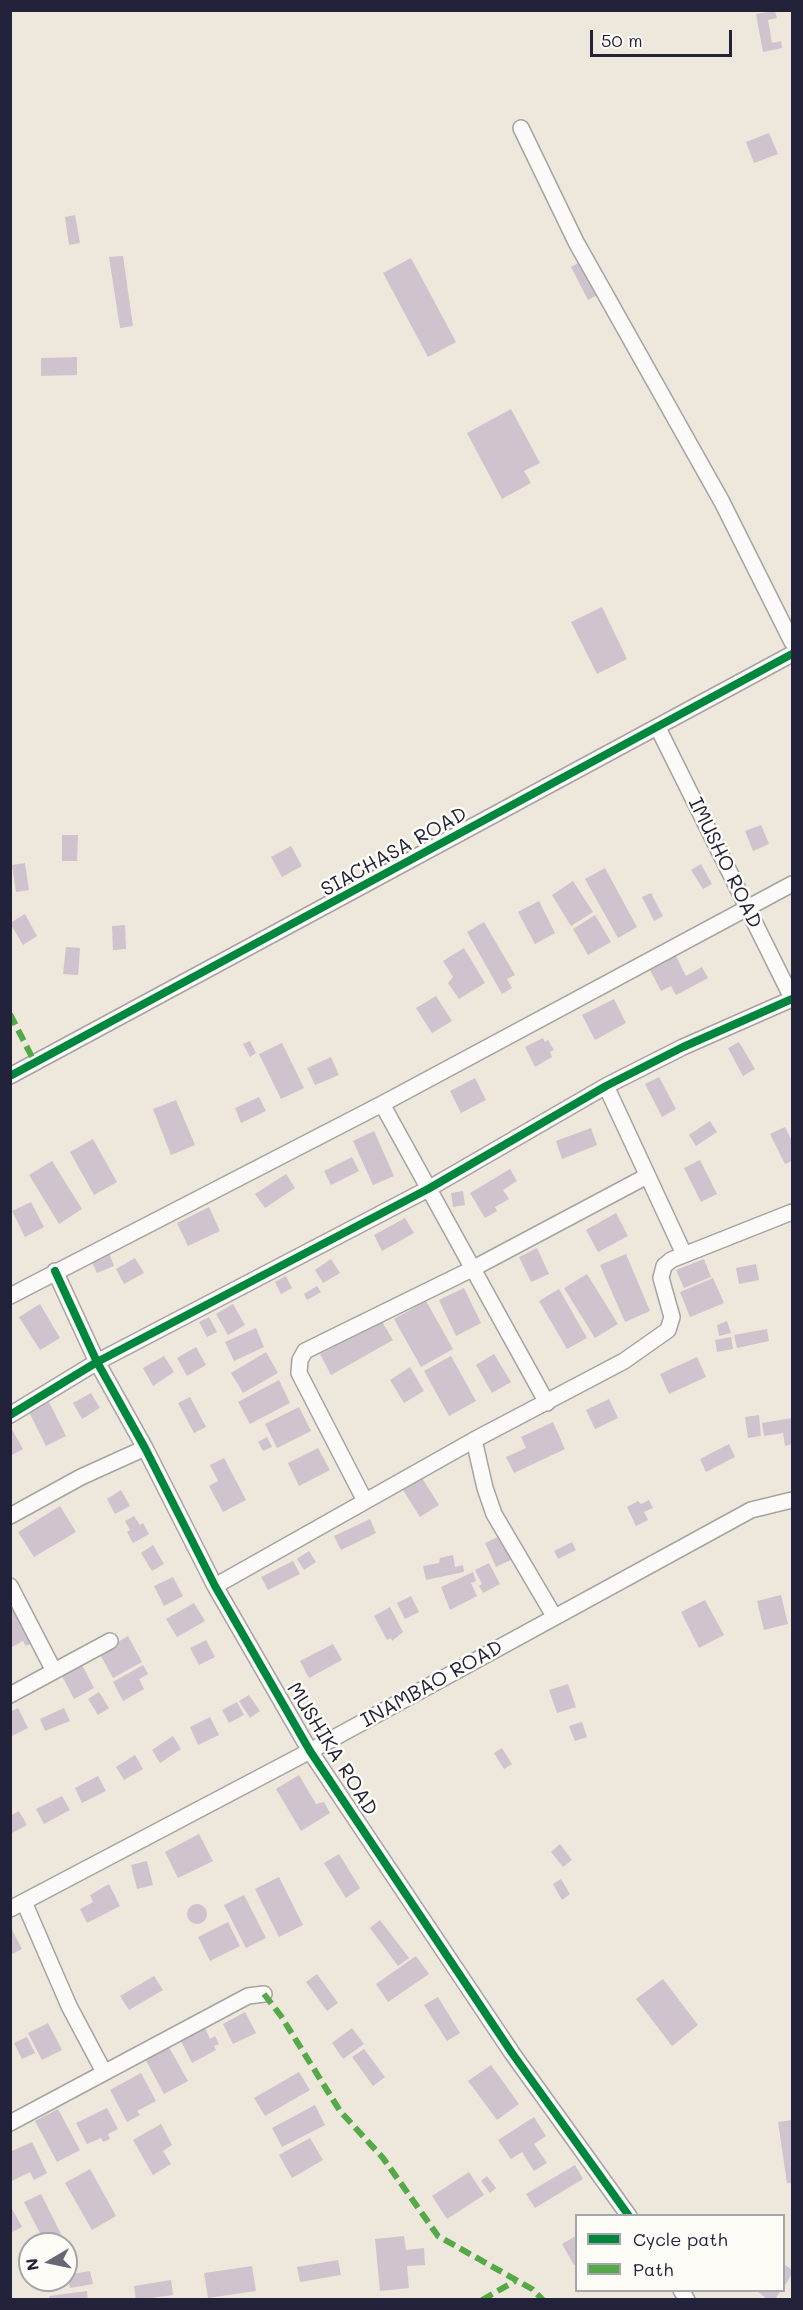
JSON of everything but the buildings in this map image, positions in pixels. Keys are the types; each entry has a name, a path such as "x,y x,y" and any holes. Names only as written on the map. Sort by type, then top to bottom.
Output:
{"street":[{"path":"521,128 576,242 722,502 792,642"},
{"name":"SIACHASA ROAD","path":"10,1076 792,654"},
{"name":"IMUSHO ROAD","path":"658,728 792,999"},
{"path":"10,1296 382,1104 792,884"},
{"path":"10,1415 97,1362 428,1189 606,1086 683,1047 792,999"},
{"path":"606,1086 684,1254"},
{"path":"382,1104 547,1403"},
{"path":"365,1501 299,1373 300,1360 305,1351 472,1269 647,1176"},
{"path":"215,1586 474,1440 624,1361 668,1330 672,1317 661,1278 664,1266 684,1254 792,1212"},
{"name":"MUSHIKA ROAD","path":"55,1271 97,1362 145,1448 215,1586 310,1751 512,2053 628,2214"},
{"path":"474,1440 485,1488 494,1514 554,1616"},
{"path":"10,1516 81,1477 145,1448"},
{"name":"INAMBAO ROAD","path":"17,1906 310,1751 751,1510 792,1500"},
{"path":"10,1586 54,1671"},
{"path":"10,1695 110,1641"},
{"path":"17,1906 104,2072"},
{"path":"10,2123 248,1996 264,1994"}],"marked path":[{"path":"10,1014 35,1063"},
{"path":"264,1994 281,2016 340,2111 383,2158 438,2236 532,2289 543,2300"},
{"path":"482,2300 515,2281"}],"cycle path":[{"path":"10,1076 792,654"},
{"path":"10,1415 97,1362 428,1189 606,1086 683,1047 792,999"},
{"path":"55,1271 97,1362 145,1448 215,1586 310,1751 512,2053 628,2214"}]}
